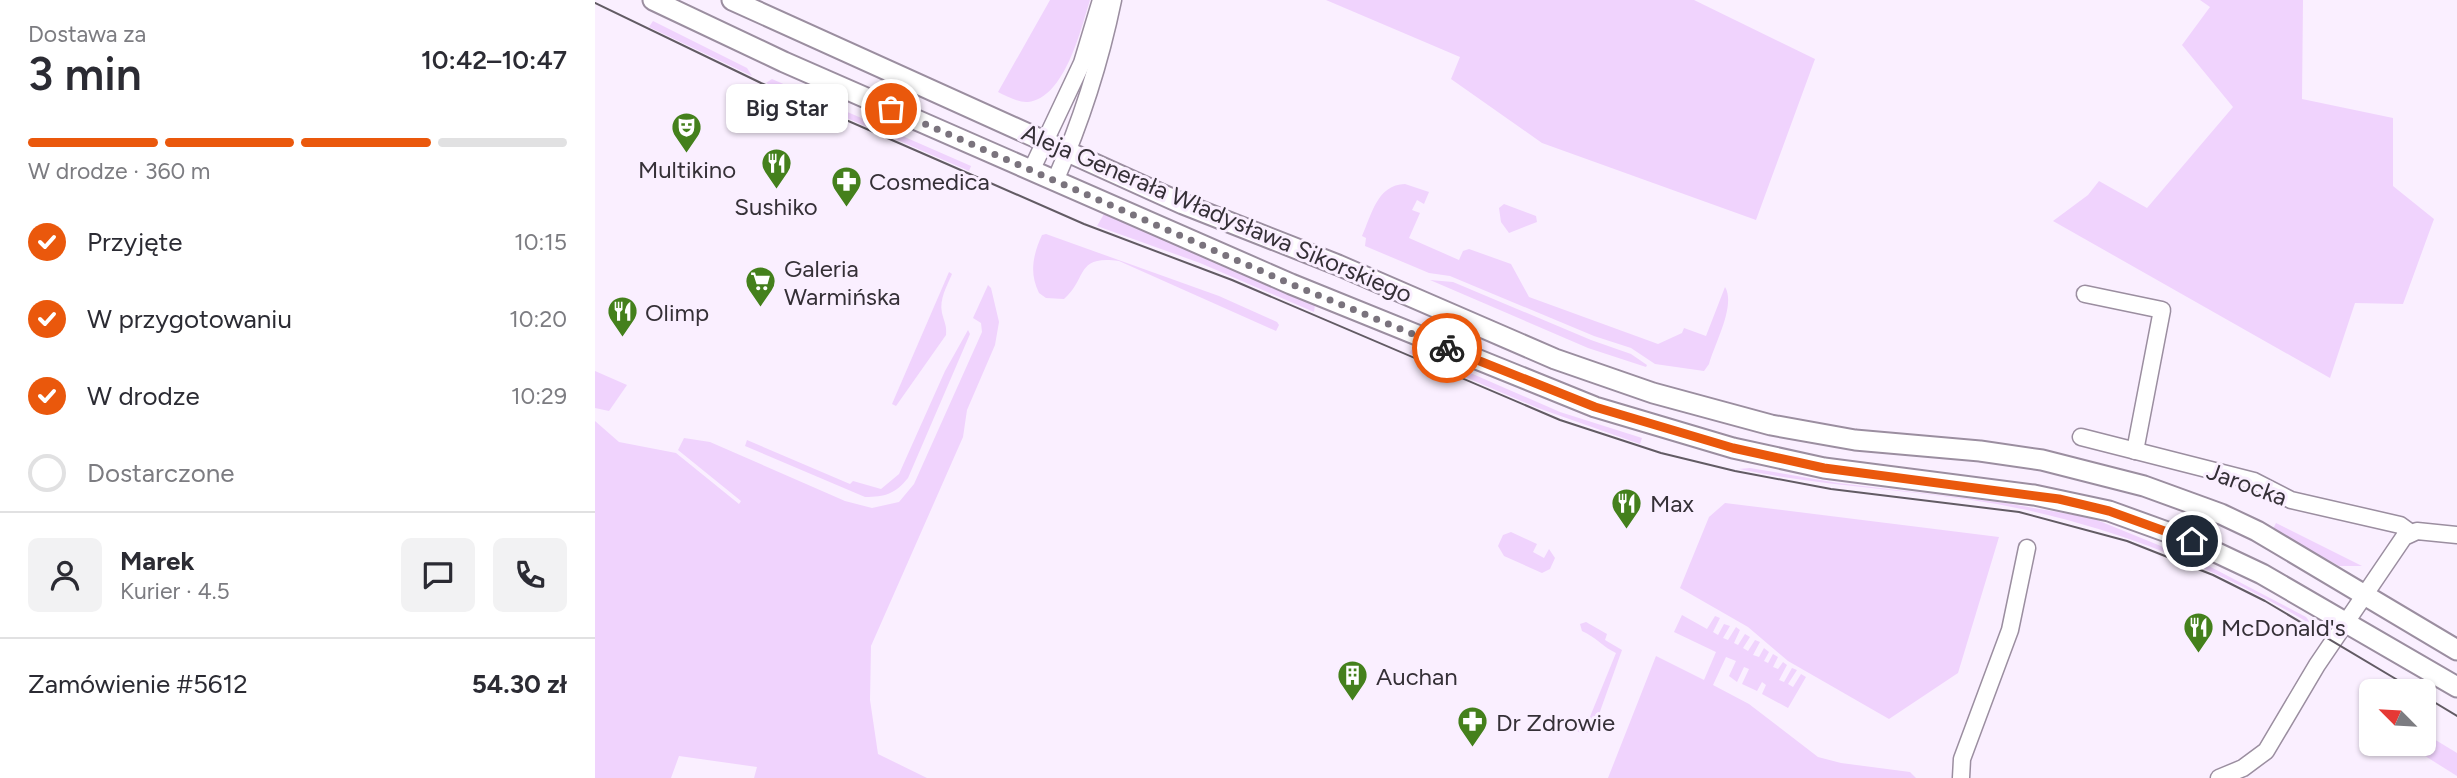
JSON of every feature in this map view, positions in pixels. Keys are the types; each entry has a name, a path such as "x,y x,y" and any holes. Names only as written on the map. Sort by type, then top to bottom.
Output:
{"main road":[{"name":"Aleja Generała Władysława Sikorskiego","path":"653,0 784,62 1291,284 1595,407 1733,448 1824,468 2034,495 2109,511 2219,554 2347,622 2457,687"},
{"name":"Aleja Generała Władysława Sikorskiego","path":"732,0 1183,204 1339,265 1602,377 1709,410 1806,433 2042,460 2144,486 2221,514 2257,531 2457,650"}],"street":[{"path":"1031,171 1081,63 1101,0"},
{"path":"1055,181 1102,51 1113,0"},
{"path":"2085,294 2162,310 2135,451"},
{"name":"Jarocka","path":"2081,437 2254,481 2291,500 2400,524 2411,533 2457,535"},
{"path":"2219,778 2243,768 2266,751 2317,665 2365,593 2405,537 2411,533"},
{"path":"1961,778 1962,759 2010,630 2027,548"}],"shaded area":[{"path":"1050,0 1090,0 1062,76 1041,98 1028,102 998,92"},
{"path":"1326,0 1694,0 1815,59 1756,220 1542,143 1451,79 1460,57"},
{"path":"2200,0 2303,0 2302,99 2393,118 2393,186 2434,219 2403,304 2355,303 2330,378 2053,221 2088,195 2099,181 2147,208 2233,107 2182,45 2210,7"},
{"path":"653,21 747,68 752,76 649,27"},
{"path":"772,79 971,166 969,171 766,83"},
{"path":"1405,184 1429,192 1424,204 1417,200 1412,210 1420,213 1409,238 1459,260 1463,251 1469,249 1511,264 1529,297 1658,344 1682,333 1684,328 1706,336 1725,287 1728,295 1726,314 1709,364 1704,371 1655,364 1631,348 1594,336 1450,276 1429,273 1365,246 1366,238 1362,236 1377,202 1388,189"},
{"path":"1504,204 1536,216 1537,222 1509,233 1501,222 1499,208"},
{"path":"1104,214 1315,305 1314,312 1200,263 1097,226"},
{"path":"1046,234 1219,296 1279,325 1276,331 1119,261 1095,261 1084,270 1064,299 1046,298 1039,293 1036,286 1033,264 1042,235"},
{"path":"949,272 952,274 942,303 946,335 896,406 892,404"},
{"path":"1430,280 1453,282 1631,354 1647,365 1646,367 1588,348"},
{"path":"988,285 999,322 995,345 967,410 963,437 871,646 870,700 878,754 927,778 754,778 757,767 679,756 671,778 595,778 595,421 619,442 676,453 739,504 741,501 678,450 684,438 710,442 845,501 872,508 899,502 914,484 982,332 981,323 973,318"},
{"path":"968,330 970,334 908,478 894,491 865,497 745,446 747,440 850,484 853,481 881,489 899,474 945,371"},
{"path":"1413,348 1560,412 1642,438 1640,444 1538,408 1409,353"},
{"path":"595,371 627,385 609,411 595,408"},
{"path":"1750,468 1838,483 2005,503 2092,518 2205,564 2306,617 2312,625 2199,566 2080,523 1997,504 1803,480 1739,469"},
{"path":"1725,503 1999,537 1958,673 1889,719 1788,661 1748,627 1680,588 1709,517"},
{"path":"2276,523 2362,566 2339,566 2273,529"},
{"path":"1511,532 1537,544 1533,552 1544,558 1549,549 1555,558 1550,569 1542,573 1504,556 1498,546 1503,535"},
{"path":"1682,615 1707,629 1715,616 1720,618 1713,632 1718,635 1724,624 1730,626 1723,638 1728,640 1736,627 1740,630 1734,643 1738,645 1745,634 1750,637 1743,648 1748,651 1755,640 1760,642 1753,655 1759,657 1764,648 1769,652 1764,661 1768,663 1773,654 1778,657 1773,667 1778,669 1783,662 1787,665 1779,680 1784,682 1792,668 1797,670 1788,684 1793,687 1801,674 1806,677 1788,708 1762,694 1766,685 1762,682 1757,691 1742,684 1749,669 1744,667 1737,682 1729,676 1736,661 1726,657 1713,685 1749,704 1818,757 1841,763 1910,772 1916,778 1608,778 1656,656 1704,680 1716,652 1674,632"},
{"path":"1586,622 1607,634 1605,640 1622,650 1593,731 1583,734 1577,731 1575,726 1585,729 1616,653 1582,631 1580,624"},
{"path":"2436,740 2457,753 2457,776 2425,756 2436,756"}],"tram line":[{"path":"595,3 761,83 1084,224 1232,280 1560,420 1661,453 1735,471 1831,489 2019,512 2127,541 2213,575 2265,601 2396,679"},
{"path":"2436,703 2457,716"}],"way so far":[{"path":"891,109 1291,284 1447,348"}],"place":[{"name":"Big Star","path":"891,109"},
{"name":"Multikino","path":"687,154"},
{"name":"Sushiko","path":"776,191"},
{"name":"Cosmedica","path":"846,208"},
{"name":"Galeria Warmińska","path":"761,309"},
{"name":"Olimp","path":"622,339"},
{"name":"Max","path":"1627,530"},
{"name":"McDonald's","path":"2198,654"},
{"name":"Auchan","path":"1353,703"},
{"name":"Dr Zdrowie","path":"1473,749"}],"route":[{"path":"1447,348 1595,407 1733,448 1824,468 1981,487 2079,503 2192,541"}]}
